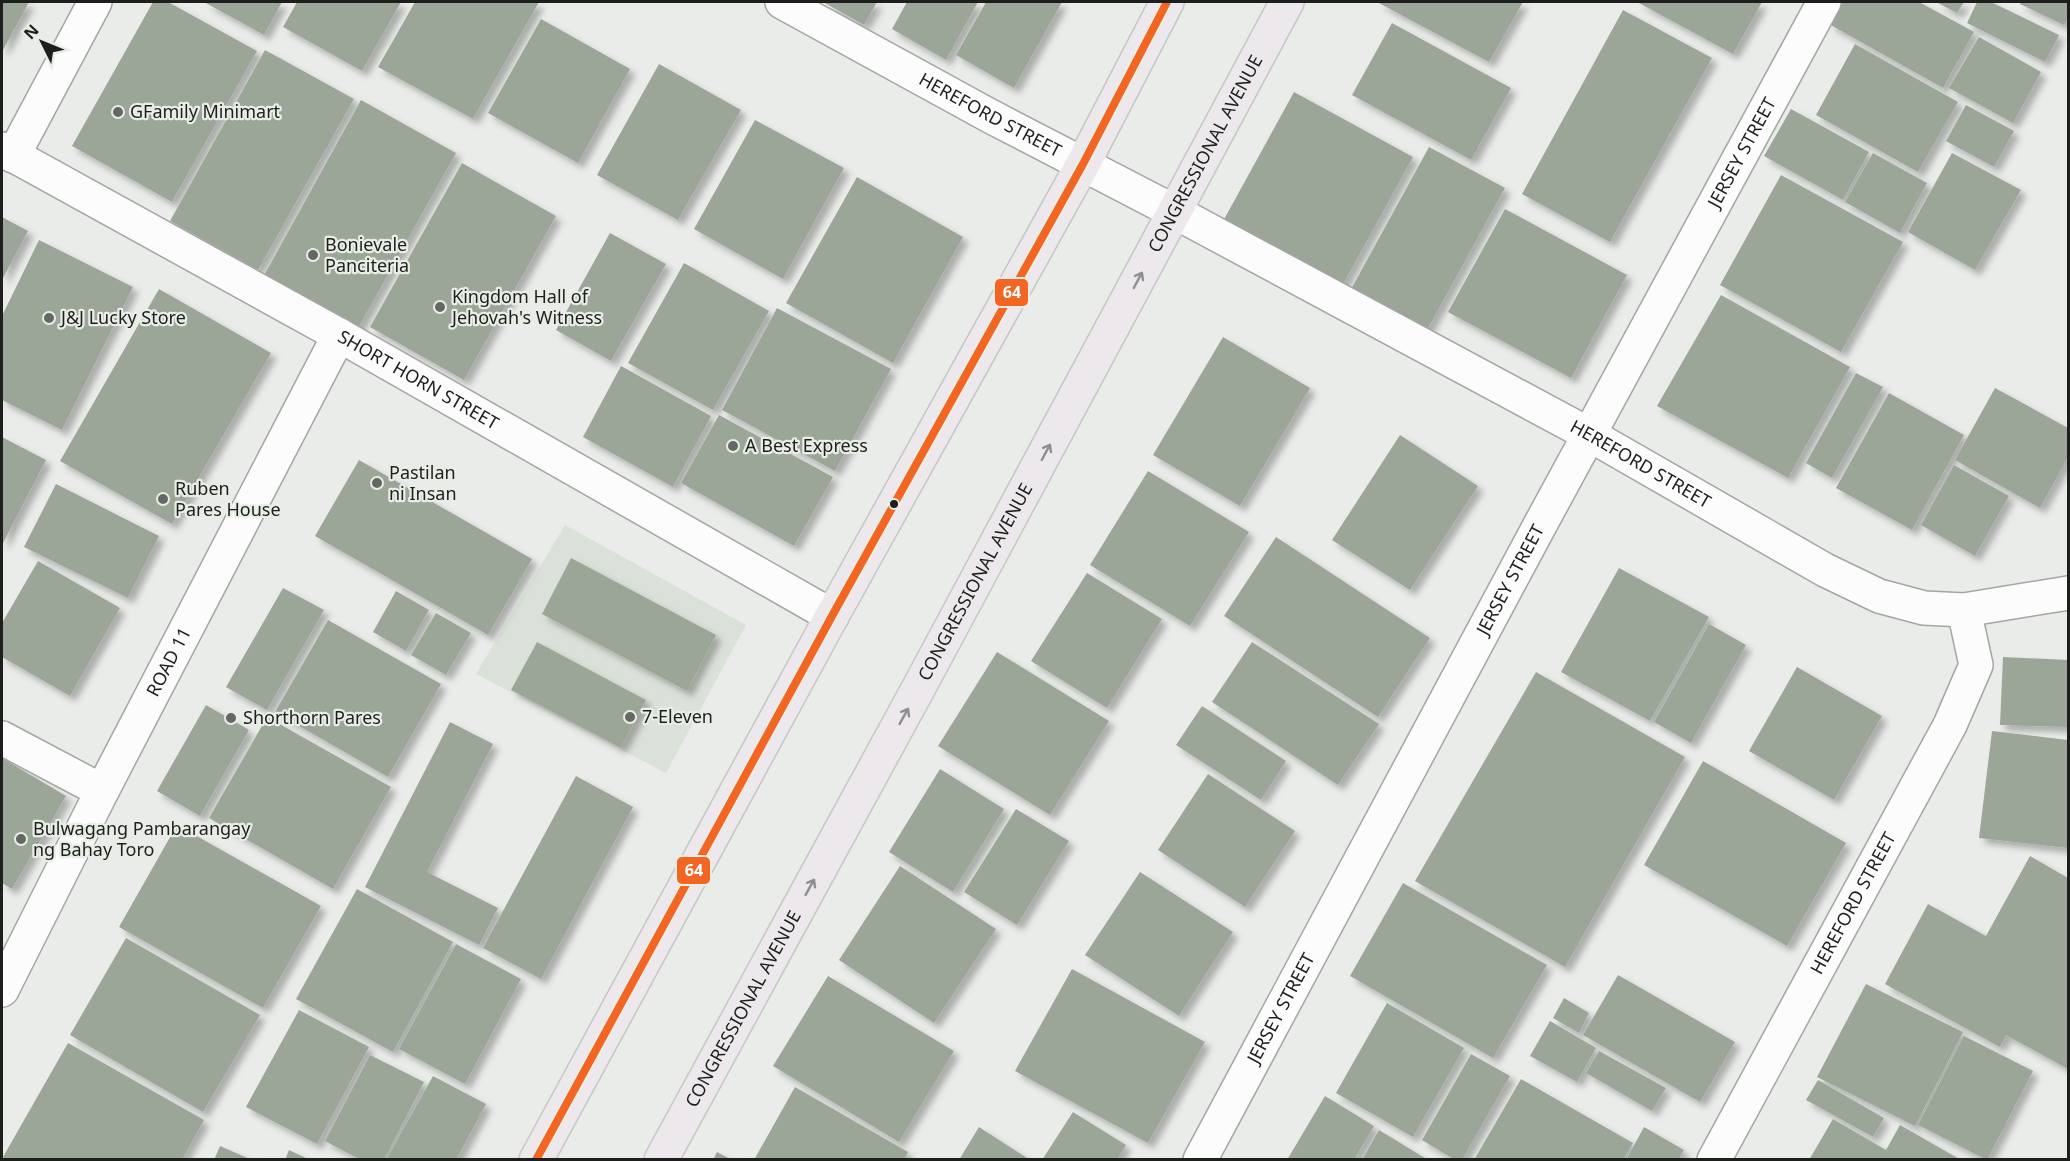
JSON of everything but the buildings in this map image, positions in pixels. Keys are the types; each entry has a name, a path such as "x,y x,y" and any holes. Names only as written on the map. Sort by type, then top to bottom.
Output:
{"main road":[{"path":"536,1160 832,616 1083,164 1167,2"},
{"name":"CONGRESSIONAL AVENUE","path":"661,1160 930,668 1287,2"}],"street":[{"path":"7,153 95,2"},
{"name":"HEREFORD STREET","path":"782,2 990,116 1175,212 1590,435 1825,570 1879,596 1924,608 1964,610 1976,665 1950,725 1714,1160"},
{"name":"JERSEY STREET","path":"1200,1160 1824,2"},
{"name":"SHORT HORN STREET","path":"7,153 339,335 832,616"},
{"name":"ROAD 11","path":"2,990 102,791 339,335"},
{"path":"1964,610 2054,596"},
{"path":"2,738 102,791"}],"shaded area":[{"path":"565,525 746,625 666,773 476,674"}],"transit line":[{"name":"64","path":"536,1160 832,616 1083,164 1167,2"}],"place":[{"name":"GFamily Minimart","path":"118,112"},
{"name":"Bonievale Panciteria","path":"313,255"},
{"name":"Kingdom Hall of Jehovah's Witness","path":"440,307"},
{"name":"J&J Lucky Store","path":"49,318"},
{"name":"A Best Express","path":"733,446"},
{"name":"Pastilan ni Insan","path":"377,483"},
{"name":"Ruben Pares House","path":"163,499"},
{"name":"7-Eleven","path":"630,717"},
{"name":"Shorthorn Pares","path":"231,718"},
{"name":"Bulwagang Pambarangay ng Bahay Toro","path":"21,839"}]}
